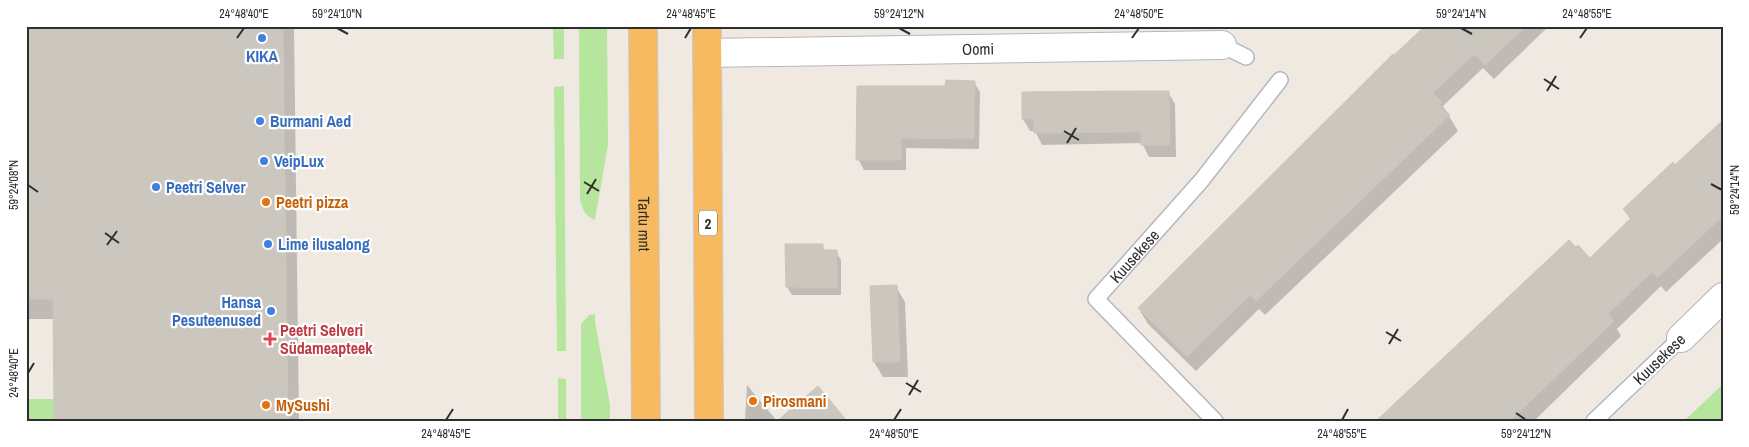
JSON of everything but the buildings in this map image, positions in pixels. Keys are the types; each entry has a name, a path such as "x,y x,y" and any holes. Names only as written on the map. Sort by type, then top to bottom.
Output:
{"highway":[{"name":"Tartu mnt","path":"643,26 646,421"},
{"name":"2","path":"707,39 709,421"},
{"path":"634,421 645,371"}],"street":[{"name":"Oomi","path":"707,39 1234,51"},
{"name":"Kuusekese","path":"1681,338 1723,298"}],"lane":[{"name":"Kuusekese","path":"1216,421 1096,299 1201,181 1280,80"},
{"name":"Kuusekese","path":"1594,421 1681,338"}],"green space":[{"path":"553,26 564,26 564,59 554,59"},
{"path":"579,26 607,26 608,145 595,220 585,212 580,200"},
{"path":"564,86 566,351 557,351 554,87"},
{"path":"595,314 610,405 610,421 581,421 581,324 589,315"},
{"path":"558,378 566,379 566,421 558,421"},
{"path":"1723,384 1723,421 1684,421"},
{"path":"26,399 54,399 54,421 26,421"}],"place":[{"name":"KIKA","path":"262,38"},
{"name":"Burmani Aed","path":"260,121"},
{"name":"VeipLux","path":"264,161"},
{"name":"Peetri Selver","path":"156,187"},
{"name":"Peetri pizza","path":"266,202"},
{"name":"Lime ilusalong","path":"268,244"},
{"name":"Hansa Pesuteenused","path":"271,311"},
{"name":"Peetri Selveri Südameapteek","path":"270,339"},
{"name":"Pirosmani","path":"753,401"},
{"name":"MySushi","path":"266,405"}]}
